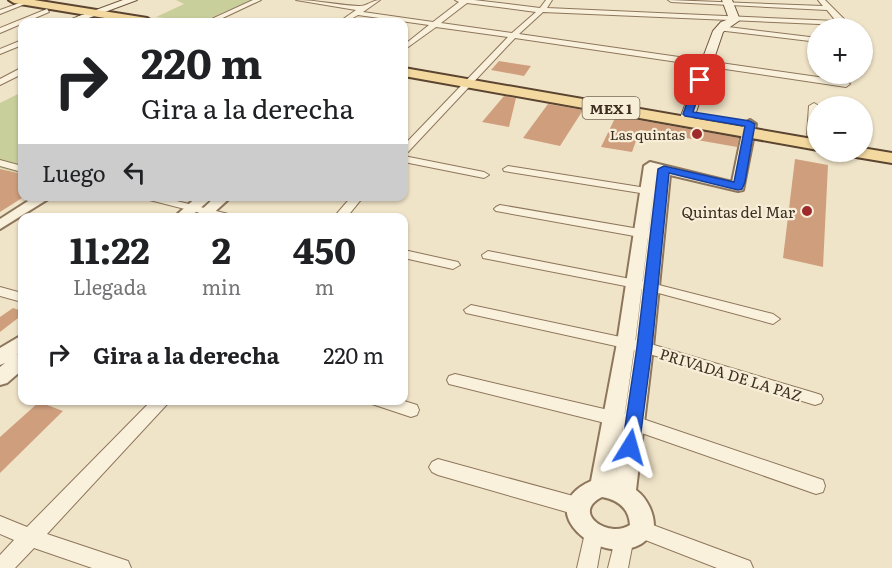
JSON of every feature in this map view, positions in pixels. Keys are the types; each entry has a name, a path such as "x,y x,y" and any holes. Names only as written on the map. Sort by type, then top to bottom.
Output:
{"main road":[{"path":"88,15 132,0"},
{"path":"687,117 720,28 735,20 728,2"},
{"path":"0,3 19,3 99,18"},
{"path":"19,3 47,11 113,18"},
{"name":"MEX 1","path":"408,67 471,80 807,138"},
{"name":"MEX 1","path":"408,72 471,80"},
{"path":"873,145 892,148"},
{"path":"873,155 892,158"}],"street":[{"path":"218,18 258,0"},
{"path":"299,0 401,18"},
{"path":"349,18 377,0"},
{"path":"408,45 436,24 461,0 539,10 839,23 840,19 822,0"},
{"path":"408,146 513,36 547,5 549,0"},
{"path":"671,0 829,8"},
{"path":"0,12 19,3"},
{"path":"31,18 47,11"},
{"path":"79,18 88,15"},
{"path":"408,19 807,78"},
{"path":"0,31 18,23"},
{"path":"720,28 807,39"},
{"path":"0,52 18,44"},
{"path":"0,82 18,73"},
{"path":"613,490 634,423 635,345 657,168 694,175 702,179 739,184 749,129"},
{"path":"408,160 484,175"},
{"path":"0,163 18,168"},
{"path":"508,169 654,192"},
{"path":"0,215 21,201"},
{"path":"19,213 38,201"},
{"path":"165,201 220,213"},
{"path":"202,208 215,201"},
{"path":"344,213 354,201"},
{"path":"500,209 648,234"},
{"path":"0,225 18,214"},
{"path":"408,255 453,265"},
{"path":"488,255 643,285 773,319"},
{"path":"0,291 18,297"},
{"name":"PRIVADA DE LA PAZ","path":"471,310 635,345 815,399"},
{"path":"0,358 18,344"},
{"path":"613,490 614,418 635,345"},
{"path":"0,378 18,363"},
{"path":"455,380 634,423 816,486"},
{"path":"0,568 158,405"},
{"path":"394,405 411,410"},
{"path":"438,467 577,506"},
{"path":"590,490 613,490 640,509 643,520 642,530 620,557 592,540 577,518 577,506 581,496 590,490"},
{"path":"0,525 31,538 121,568"},
{"path":"642,530 743,568"},
{"path":"587,568 592,540"}],"green space":[{"path":"176,0 252,0 210,18 156,17 184,4"},
{"path":"18,94 18,173 0,168 0,103"}],"building":[{"path":"499,61 531,66 524,76 491,70"},
{"path":"504,96 516,98 509,127 482,122"},
{"path":"548,104 583,110 560,146 523,138"},
{"name":"Las quintas","path":"616,116 739,138 737,147 640,130 632,152 601,147"},
{"name":"Quintas del Mar","path":"795,159 828,165 823,267 783,258"},
{"path":"0,169 18,173 18,201 0,212"},
{"path":"13,308 18,310 18,318 0,332 0,317"},
{"path":"36,405 47,405 63,411 0,473 0,437"}],"place":[{"name":"Las quintas","path":"697,134"},
{"name":"Quintas del Mar","path":"807,211"}],"route":[{"path":"630,447 664,169 738,187 740,182 750,124 688,114 700,80"}]}
